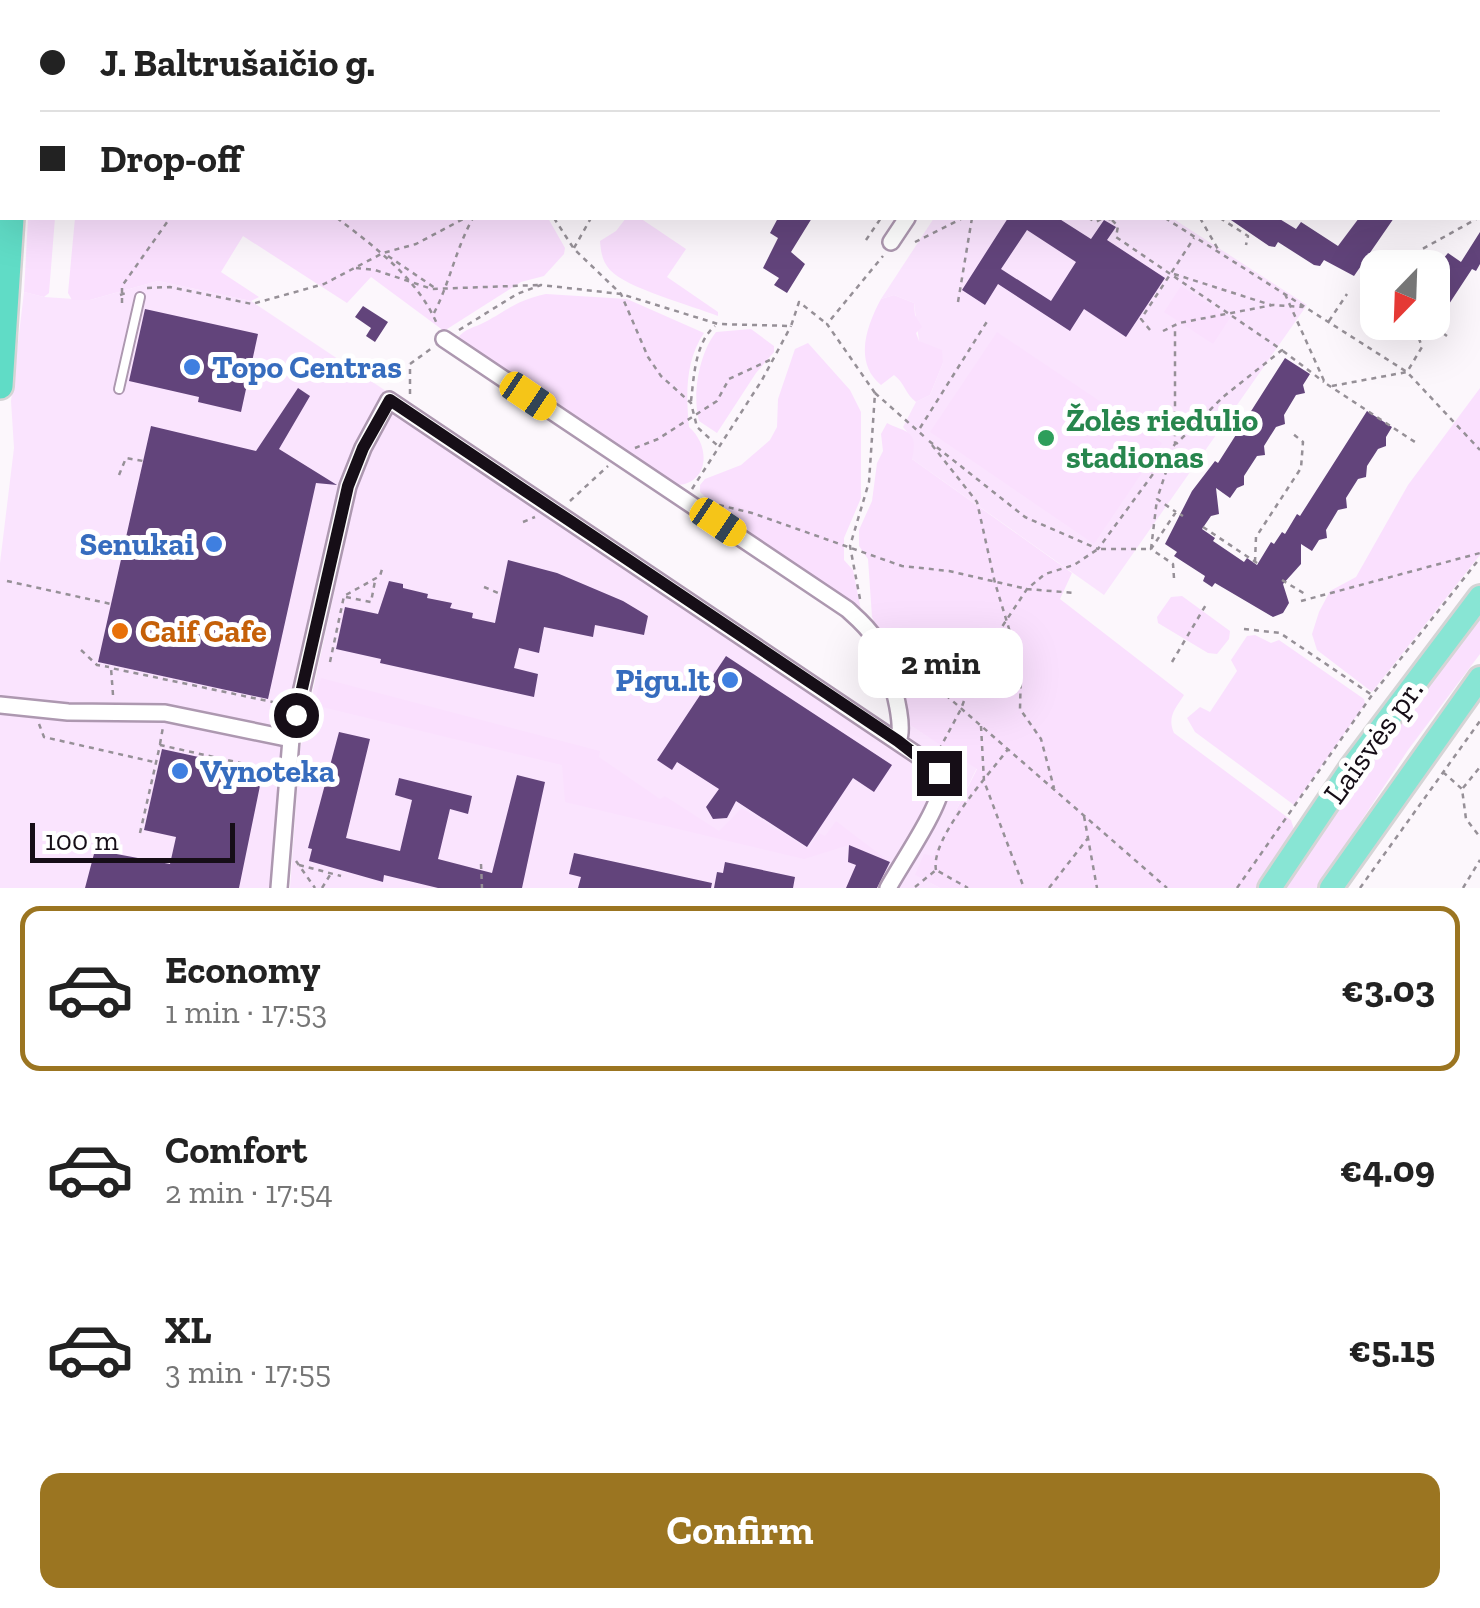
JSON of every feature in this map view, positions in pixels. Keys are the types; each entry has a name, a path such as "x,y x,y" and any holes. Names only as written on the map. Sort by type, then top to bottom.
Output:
{"highway":[{"path":"0,386 11,220"}],"main road":[{"name":"Laisvės pr.","path":"1270,888 1352,768 1480,597"},
{"name":"Laisvės pr.","path":"1331,888 1480,678"}],"street":[{"path":"887,248 906,220"},
{"path":"444,340 847,608 864,624 883,657 902,725 898,741"},
{"path":"279,888 290,739 348,486 363,448 390,400 932,765 939,773 941,786 936,802 888,888"},
{"path":"0,705 68,712 165,714 290,739"}],"lane":[{"path":"119,389 138,293"}],"path":[{"path":"122,303 120,295 135,266 169,220"},
{"path":"340,220 437,289"},
{"path":"120,295 170,287 252,304 324,284 382,253 416,244 461,220"},
{"path":"433,314 472,220"},
{"path":"555,220 574,250 621,294 648,357 661,376 691,403"},
{"path":"574,250 590,220"},
{"path":"866,240 880,220"},
{"path":"915,242 958,220"},
{"path":"958,302 972,220"},
{"path":"1113,220 1118,226 1116,237 1418,444"},
{"path":"1169,220 1407,372 1480,450"},
{"path":"1176,224 1180,220"},
{"path":"1201,220 1220,253"},
{"path":"1227,220 1248,236 1246,245"},
{"path":"1420,250 1474,220"},
{"path":"1150,330 1141,319 1194,236"},
{"path":"828,324 887,248"},
{"path":"382,253 428,302 444,340"},
{"path":"354,268 375,270 437,289 542,285 621,294 718,324 791,326"},
{"path":"1170,274 1273,305 1306,307"},
{"path":"341,370 375,375 410,364 516,294 542,285"},
{"path":"1285,294 1325,383"},
{"path":"1328,322 1347,294"},
{"path":"685,500 774,358 799,302 828,324 876,392 919,429 977,502 995,583 1021,668 1020,709 1041,739 1054,788"},
{"path":"1163,332 1175,325 1273,305"},
{"path":"919,429 988,320"},
{"path":"718,324 709,330 696,361 691,403 697,427 719,447"},
{"path":"1151,550 1157,499 1175,444 1175,325"},
{"path":"1330,386 1407,372 1422,347 1419,340"},
{"path":"932,765 961,709 978,663 1027,589 1045,574 1074,565 1098,549 1175,444 1223,397 1282,350"},
{"path":"523,522 586,489 618,456 658,439 717,401 729,378 774,358"},
{"path":"407,410 410,364"},
{"path":"864,624 850,546 869,482 876,392"},
{"path":"1255,562 1256,537 1301,468 1304,442 1292,434"},
{"path":"929,441 1025,517 1098,549 1151,550 1173,564 1174,578"},
{"path":"119,475 126,458 143,462"},
{"path":"1157,499 1183,516"},
{"path":"717,505 752,513 902,566 948,571 1027,589 1075,593"},
{"path":"1151,550 1176,512"},
{"path":"1203,527 1260,565"},
{"path":"1301,600 1480,556"},
{"path":"1237,888 1372,695 1480,556"},
{"path":"330,662 344,596 380,576 383,566"},
{"path":"371,602 375,579"},
{"path":"1282,580 1305,594"},
{"path":"7,581 111,604"},
{"path":"484,587 498,593"},
{"path":"344,596 378,604"},
{"path":"1172,662 1207,602"},
{"path":"1244,629 1280,632 1372,695"},
{"path":"81,650 97,665 298,706"},
{"path":"883,657 961,709 1167,888"},
{"path":"111,668 114,712"},
{"path":"140,833 165,714"},
{"path":"37,721 44,737 156,763"},
{"path":"1360,888 1480,722"},
{"path":"980,725 984,781 1024,888"},
{"path":"160,746 288,772"},
{"path":"968,888 936,870 934,861 958,816 1008,749"},
{"path":"1462,790 1480,767"},
{"path":"1443,772 1462,790 1466,819 1480,836"},
{"path":"1084,813 1097,888"},
{"path":"1049,888 1088,838"},
{"path":"283,857 341,876"},
{"path":"1464,888 1480,860"},
{"path":"482,864 482,888"},
{"path":"299,865 315,888"},
{"path":"914,887 936,870"},
{"path":"322,888 332,874"}],"shaded area":[{"path":"28,220 55,220 49,293 44,297 24,292"},
{"path":"75,220 549,220 565,248 544,276 521,282 444,331 371,277 347,303 243,236 221,272 259,297 251,301 158,281 90,300 72,300 68,293"},
{"path":"624,220 643,220 686,249 667,277 718,312 718,316 618,277 604,260 600,241"},
{"path":"933,220 1175,220 1307,305 1104,595 912,459 912,438 903,427 916,402 930,395 943,363 919,341 914,303 894,295 881,299"},
{"path":"158,281 251,301 386,391 347,462 284,729 273,888 0,888 0,563 14,448 11,401 24,292 90,300"},
{"path":"1181,286 1230,318 1213,344 1164,312"},
{"path":"546,294 627,299 704,333 693,355 687,391 689,427 703,454 703,464 695,479 676,485 602,441 457,339 466,330 514,305"},
{"path":"894,295 914,303 922,327 916,333 919,341 942,350 943,363 930,395 916,402 894,375 881,385 867,366 865,343 871,320 881,299"},
{"path":"751,329 774,346 774,352 717,433 699,421 696,399 701,363 716,332"},
{"name":"Žolės riedulio stadionas","path":"997,332 1162,443 1094,544 930,432"},
{"path":"808,343 850,390 861,412 861,498 844,538 844,560 853,570 861,610 742,532 700,492 705,479 741,465 770,440 777,427 778,399 795,349"},
{"path":"1480,388 1480,555 1372,692 1317,650 1312,634 1319,612 1330,591 1356,577 1408,485"},
{"path":"399,400 892,729 908,724 977,768 933,857 916,875 940,888 290,888 300,750 359,479"},
{"path":"887,423 912,437 912,459 1072,573 1060,599 1184,695 1172,718 1174,733 1291,820 1296,836 1260,888 940,888 915,875 924,854 933,856 977,769 908,724 885,644 872,617 868,559 859,546 859,530 872,501 877,463 883,451 881,434"},
{"path":"1182,596 1230,631 1229,639 1217,654 1208,653 1158,623 1157,617 1171,597"},
{"path":"1480,610 1480,654 1408,750 1317,888 1280,888 1345,793"},
{"path":"1255,635 1271,643 1279,640 1364,699 1365,704 1294,805 1195,732 1187,718 1200,707 1210,712 1237,671 1231,660 1247,636"},
{"path":"321,678 600,751 599,757 660,799 665,796 719,831 742,808 808,849 819,833 825,836 836,821 891,863 849,845 804,859 565,802 562,765 314,705"}],"building":[{"path":"777,220 811,220 791,252 805,264 787,293 774,285 779,278 763,268 778,238 770,233"},
{"path":"1007,220 1061,220 1091,239 1104,220 1116,227 1107,240 1165,278 1126,337 1084,309 1070,331 998,284 985,305 962,290","holes":["1027,230 1076,262 1051,301 1001,269"]},
{"path":"1231,220 1281,220 1296,229 1301,222 1338,246 1358,220 1393,220 1372,250 1360,250 1360,267 1354,276 1324,260 1320,266 1314,265 1278,242 1275,247"},
{"path":"1480,232 1480,264 1476,271 1472,269 1450,303 1450,254 1461,262"},
{"path":"363,306 388,322 375,342 366,336 371,328 355,317"},
{"name":"Topo Centras","path":"145,309 258,334 241,412 198,402 199,397 129,381"},
{"path":"1285,358 1310,374 1303,385 1305,393 1296,395 1284,415 1285,424 1276,427 1264,446 1265,455 1257,456 1244,476 1244,485 1230,498 1216,488 1219,514 1211,516 1202,529 1244,562 1247,558 1257,565 1271,542 1274,544 1282,532 1285,534 1297,514 1300,516 1367,411 1392,427 1386,446 1378,449 1367,466 1366,477 1358,479 1346,498 1347,508 1338,510 1326,530 1327,538 1319,540 1312,551 1301,544 1301,564 1283,584 1289,603 1283,613 1273,617 1215,583 1212,587 1203,581 1205,576 1174,556 1177,552 1165,544 1192,491 1215,461 1218,463"},
{"name":"Senukai","path":"298,388 310,396 279,449 337,485 316,483 268,699 98,662 151,426 256,451"},
{"path":"508,560 557,573 623,601 648,616 644,635 595,625 593,637 544,627 539,653 519,648 514,668 538,674 534,697 380,663 381,659 336,649 345,607 378,614 389,581 428,594 427,598 452,603 450,608 473,613 472,618 495,623"},
{"path":"726,656 892,765 874,792 853,778 807,847 736,801 727,818 713,819 706,807 719,789 677,762 672,770 657,760"},
{"path":"339,732 370,739 346,838 400,851 412,800 395,795 399,778 472,796 468,814 450,809 438,859 492,873 517,775 545,782 522,888 438,888 384,875 383,882 309,861 312,849 308,848"},
{"path":"162,749 263,771 239,888 85,888 95,850 170,864 176,837 144,830"},
{"path":"849,845 890,862 877,888 846,888 856,865 848,862"},
{"path":"574,853 712,883 711,888 578,888 581,877 569,874"},
{"path":"725,862 795,877 793,888 714,888 717,872 723,873"}],"place":[{"name":"Topo Centras","path":"192,367"},
{"name":"Žolės riedulio stadionas","path":"1046,438"},
{"name":"Senukai","path":"214,544"},
{"name":"Caif Cafe","path":"120,631"},
{"name":"Pigu.lt","path":"730,680"},
{"name":"Vynoteka","path":"180,771"}],"route":[{"path":"296,715 348,486 363,448 390,400 898,741 939,773"}]}
